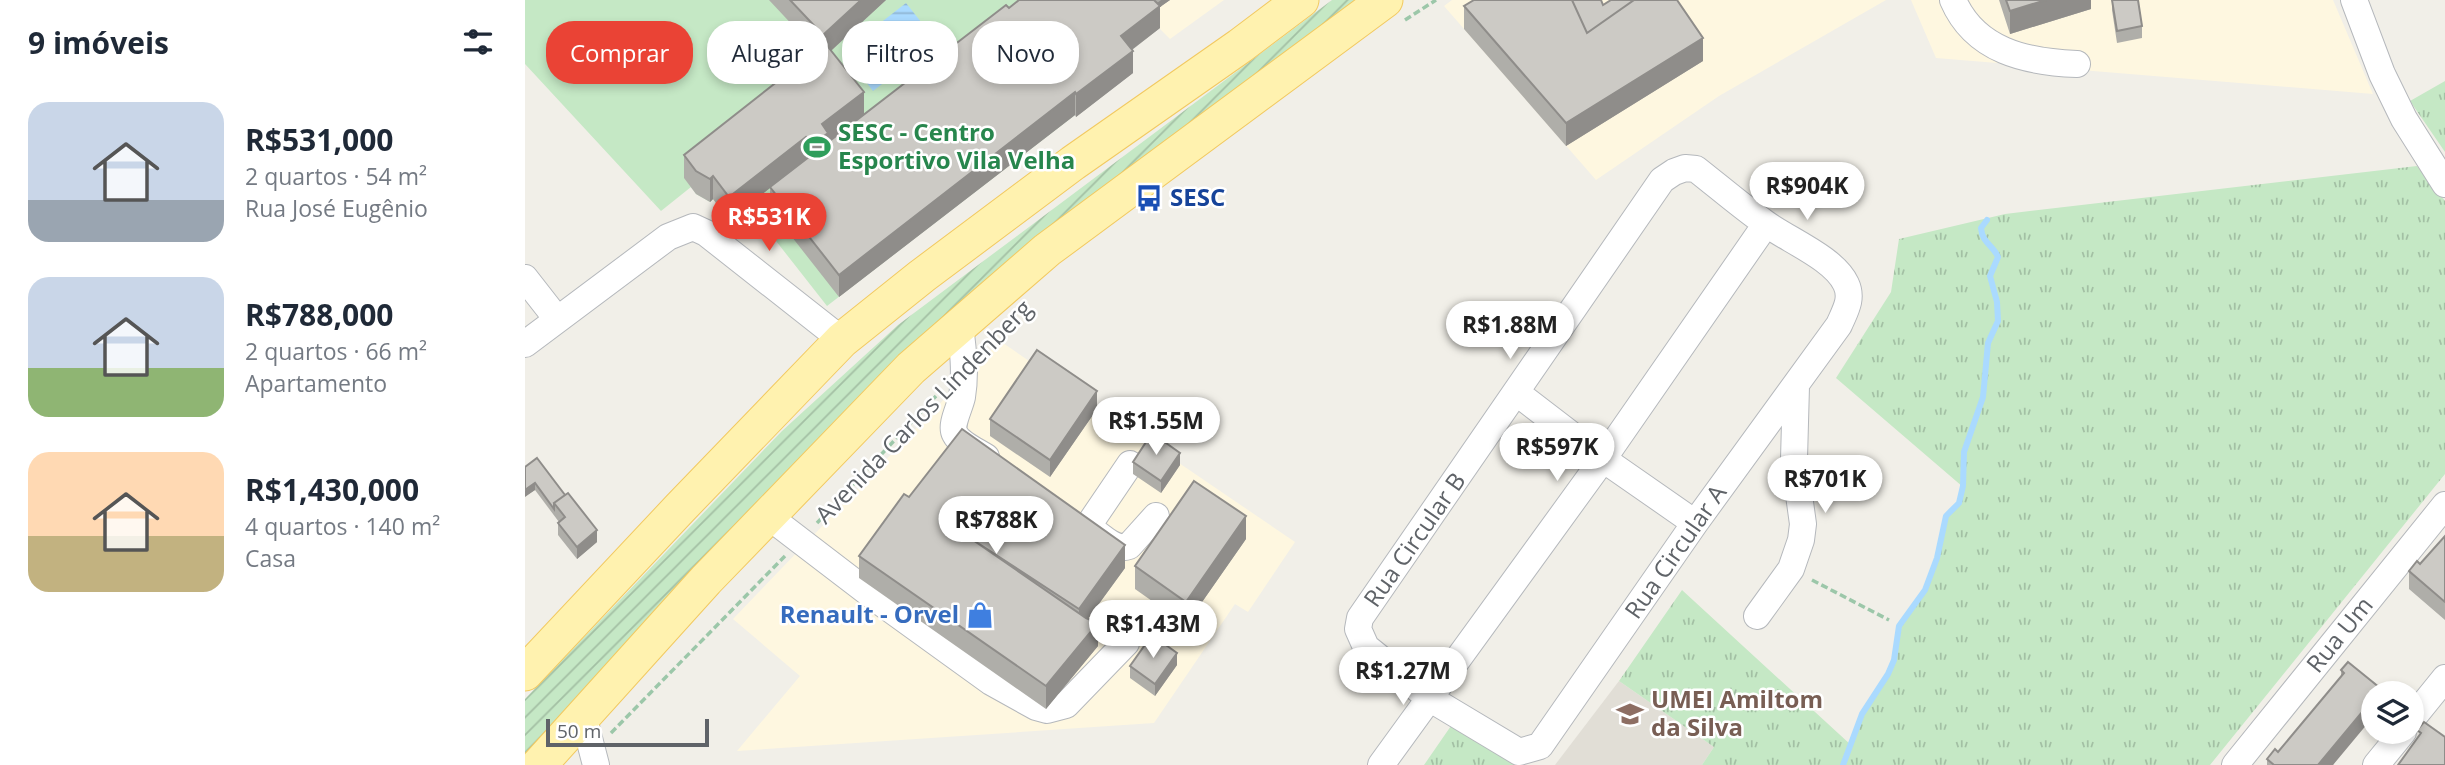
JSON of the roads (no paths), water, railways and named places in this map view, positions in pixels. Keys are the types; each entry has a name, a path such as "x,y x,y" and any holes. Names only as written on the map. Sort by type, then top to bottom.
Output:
{"main road":[{"path":"525,673 842,340 922,276 1073,163 1240,47 1301,0"},
{"name":"Avenida Carlos Lindenberg","path":"539,765 706,580 911,368 1047,250 1091,216 1394,11"}],"street":[{"path":"1953,0 1965,23 1980,38 1999,48 2046,62 2077,64"},
{"path":"2354,0 2388,86 2405,120 2445,184"},
{"name":"Rua Circular B","path":"1429,698 1366,647 1358,629 1360,618 1662,180 1685,168 1696,169 1766,224"},
{"path":"1381,765 1603,459 1766,224"},
{"name":"Rua Circular A","path":"1429,698 1518,752 1540,746 1695,523 1796,386 1839,325 1850,297 1837,269 1766,224"},
{"path":"525,344 669,237 693,227 706,233 842,340"},
{"path":"525,278 557,319"},
{"path":"960,326 964,365 962,396 953,427 954,434 962,442 1004,468"},
{"path":"1757,616 1791,569 1801,540 1803,524 1794,459 1796,386"},
{"path":"1517,393 1603,459 1695,523"},
{"path":"1130,464 1077,519 1114,546 1124,548 1129,546 1156,516"},
{"name":"Rua Um","path":"2235,765 2445,505"},
{"path":"768,516 991,682 1036,707 1047,710 1066,705 1126,643"},
{"path":"2424,704 2445,678"},
{"path":"583,715 594,758"},
{"path":"2376,765 2393,744"}],"water":[{"path":"906,3 920,21 883,21"},
{"path":"868,84 882,84 873,91"}],"waterway":[{"path":"1843,765 1862,714 1894,660 1899,626 1925,590 1937,558 1946,516 1959,503 1963,486 1964,452 1983,397 1988,343 1998,321 1997,302 1990,276 1998,257 1982,233 1981,228 1987,220"}],"place":[{"name":"SESC - Centro Esportivo Vila Velha","path":"817,147"},
{"name":"SESC","path":"1149,198"},
{"name":"Renault - Orvel","path":"980,615"},
{"name":"UMEI Amiltom da Silva","path":"1630,714"}]}
